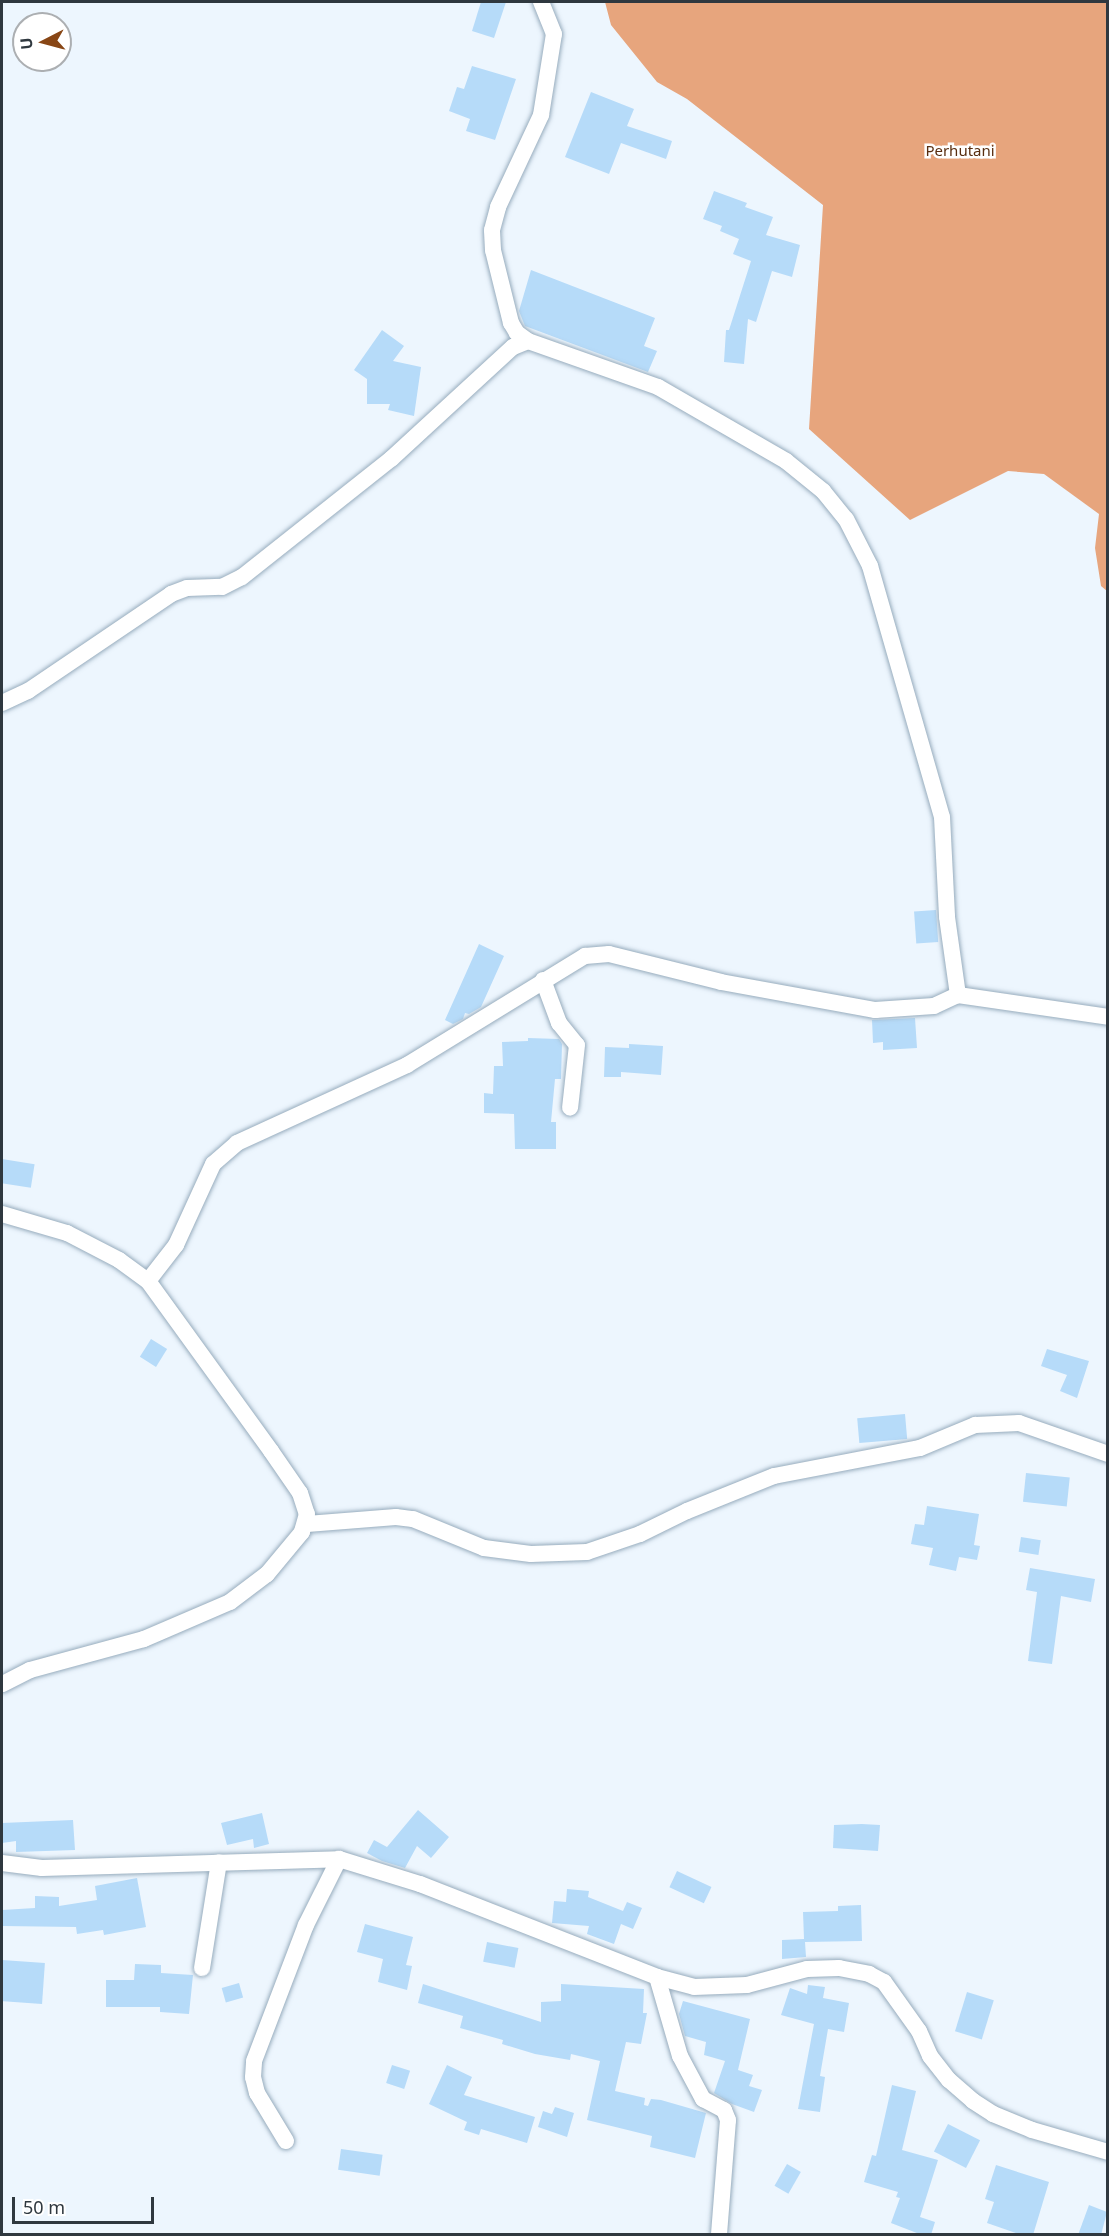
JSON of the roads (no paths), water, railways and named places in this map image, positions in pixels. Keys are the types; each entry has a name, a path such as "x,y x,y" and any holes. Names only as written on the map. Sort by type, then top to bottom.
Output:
{"street":[{"path":"541,2 554,34 541,115 498,207 492,230 493,249 511,323 517,333 528,341 658,387 786,460 823,491 846,519 870,566 942,817 948,925 958,995"},
{"path":"2,703 28,691 171,594 187,588 222,587 242,577 390,459 513,347 528,341"},
{"path":"148,1281 176,1245 213,1164 237,1143 407,1065 585,956 609,954 721,982 875,1010 934,1006 958,995 1107,1017"},
{"path":"543,980 559,1023 577,1045 570,1108"},
{"path":"2,1214 67,1233 119,1260 148,1281 300,1493 305,1503 307,1524 267,1574 230,1602 144,1639 30,1670 2,1684"},
{"path":"307,1524 396,1516 413,1519 484,1548 531,1554 587,1552 640,1534 687,1511 774,1476 920,1448 975,1425 1019,1423 1107,1454"},
{"path":"286,2141 257,2093 253,2077 254,2061 306,1925 339,1859"},
{"path":"2,1863 42,1868 339,1859 420,1884 657,1977 694,1987 718,1988 747,1985 807,1969 839,1968 869,1974 884,1982 919,2031 930,2056 949,2080 973,2101 993,2114 1032,2130 1107,2152"},
{"path":"202,1968 219,1862"},
{"path":"657,1977 680,2056 703,2099 724,2110 728,2120 719,2235"}],"park label":[{"name":"Perhutani","path":"960,151"}]}
